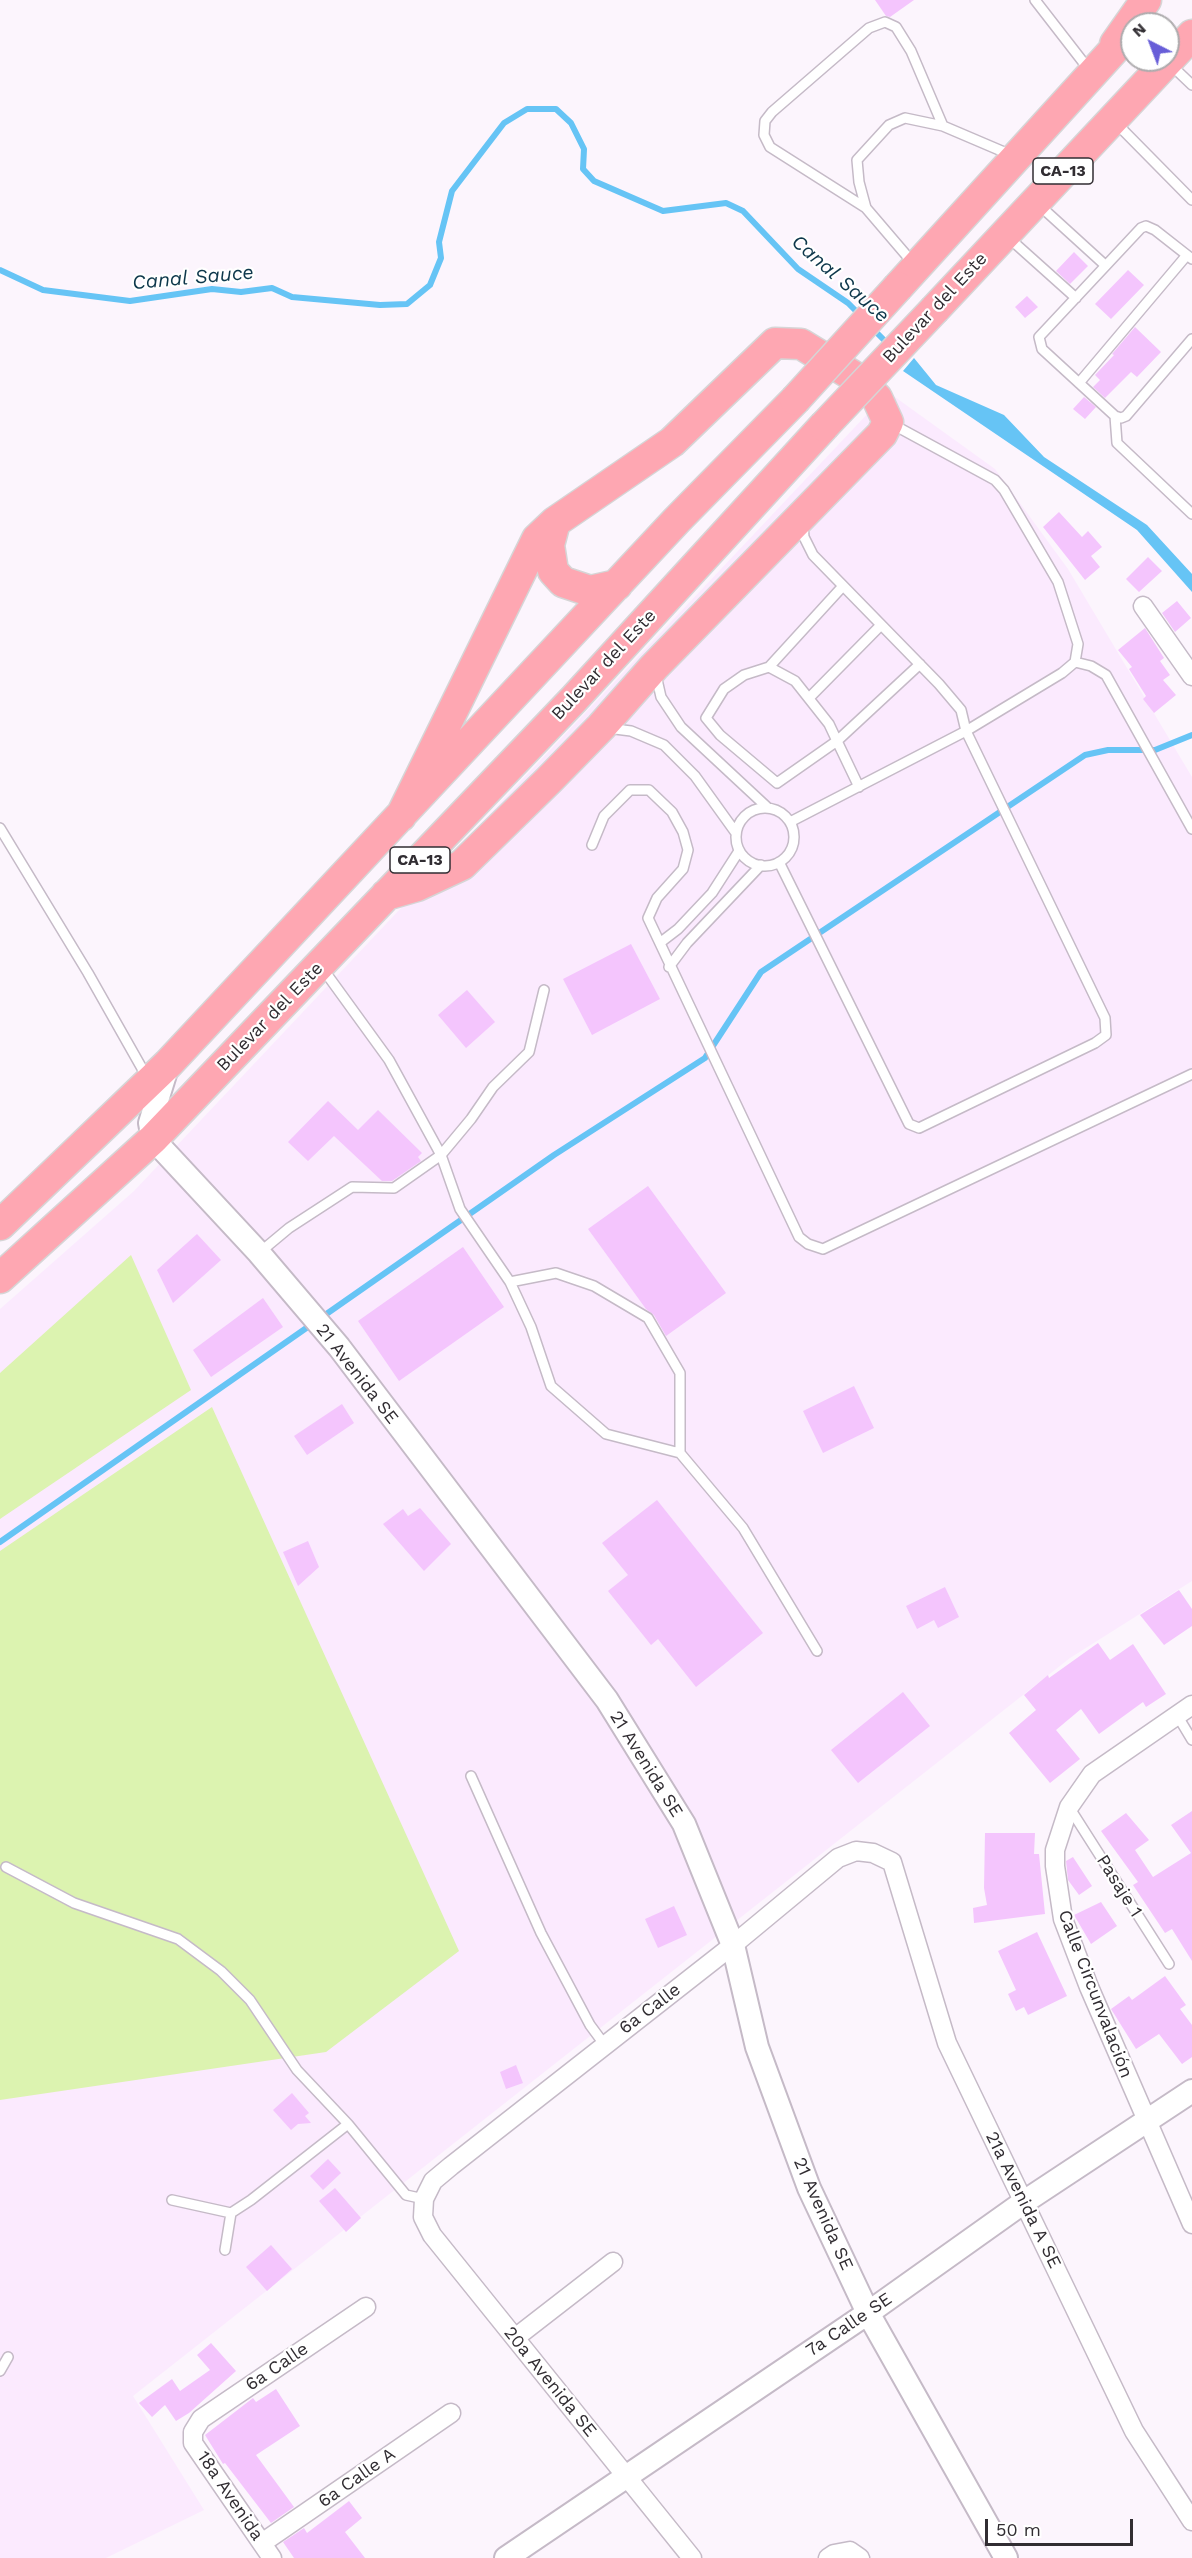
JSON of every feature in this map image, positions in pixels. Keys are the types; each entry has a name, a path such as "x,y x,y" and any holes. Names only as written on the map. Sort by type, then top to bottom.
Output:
{"highway":[{"path":"1097,67 1146,0"},
{"path":"1150,12 1162,0"},
{"name":"Bulevar del Este","path":"1180,48 1192,35"},
{"name":"CA-13","path":"0,1225 159,1073 660,538 795,400 1018,158 1120,43"},
{"name":"Bulevar del Este","path":"0,1278 153,1139 574,699 824,426 1158,72"},
{"path":"386,895 417,886 462,866 601,727 654,667 802,519 882,434 888,422 877,398 855,377 801,344 775,343 672,442 555,522 537,539 401,816"},
{"path":"654,667 655,652 664,630 788,492 787,467"},
{"path":"555,522 549,545 553,571 563,582 590,591 617,585"},
{"path":"509,765 539,722 668,573 670,558 660,538"}],"street":[{"path":"1143,606 1192,676"},
{"path":"153,1139 150,1123 159,1073"},
{"name":"21 Avenida SE","path":"153,1139 259,1253 339,1347 607,1701 684,1824 733,1946 757,2047 809,2188 867,2313 1006,2558"},
{"name":"Calle Circunvalación","path":"1192,1705 1092,1774 1069,1808 1055,1850 1054,1866 1063,1919 1146,2122 1192,2224"},
{"name":"6a Calle","path":"424,2199 434,2181 604,2044 733,1946 838,1858 856,1851 873,1853 892,1862"},
{"name":"21a Avenida A SE","path":"892,1862 947,2043 1134,2431 1192,2521"},
{"name":"7a Calle SE","path":"506,2558 867,2313 1024,2202 1192,2091"},
{"name":"20a Avenida SE","path":"424,2199 423,2217 432,2235 692,2558"},
{"path":"515,2338 613,2262"},
{"name":"6a Calle","path":"193,2432 201,2419 366,2307"},
{"name":"6a Calle A","path":"267,2551 451,2413"},
{"name":"18a Avenida","path":"193,2432 193,2443 267,2551"},
{"path":"828,2558 834,2554 850,2551 860,2558"}],"lane":[{"path":"1035,0 1097,67"},
{"path":"866,208 770,147 764,135 765,121 771,112 869,28 885,22 896,27 911,51 943,126"},
{"path":"1178,72 1192,85"},
{"path":"908,277 866,208 859,182 857,160 889,124 905,118 943,126 1018,158"},
{"path":"1112,120 1192,200"},
{"path":"1035,201 1106,265"},
{"path":"1079,383 1189,257 1146,226 1141,228 1039,337 1042,349 1079,383 1115,416 1121,418 1126,416 1192,339"},
{"path":"1004,234 1076,298"},
{"path":"1115,416 1117,443 1192,514"},
{"path":"790,822 966,730 1062,673 1075,662 1078,644 1058,582 1004,490 995,480 888,422"},
{"path":"778,862 909,1124 919,1128 1095,1043 1106,1035 1106,1018 966,730 961,710 920,664 813,555 804,537 802,519"},
{"path":"843,586 769,667 744,675 724,689 706,717 720,735 777,783 837,741 920,664"},
{"path":"809,698 881,625"},
{"path":"1075,662 1091,666 1106,675 1192,829"},
{"path":"601,727 631,731 664,745 694,776 736,833 739,851 752,863 761,866 778,862 791,849 793,840 790,822 785,815 768,808 681,727 661,697 654,667"},
{"path":"769,667 795,681 809,698 828,724 859,787"},
{"path":"592,845 604,816 630,790 649,790 672,812 684,832 688,850 682,869 657,898 648,918 661,942 669,967 799,1237 808,1244 823,1249 1192,1074"},
{"path":"736,833 743,817 759,808 768,808"},
{"path":"0,828 88,973 159,1073"},
{"path":"661,942 678,929 712,893 739,851"},
{"path":"669,967 687,942 761,866"},
{"path":"320,965 389,1060 441,1155 460,1209 510,1282 531,1327 551,1386 606,1434 680,1453 743,1528 817,1651"},
{"path":"259,1253 290,1228 352,1187 394,1188 441,1155 471,1119 493,1087 529,1052 544,990"},
{"path":"510,1282 556,1273 594,1286 648,1318 680,1373 680,1453"},
{"path":"1177,1715 1192,1740"},
{"path":"471,1776 541,1933 590,2025 604,2044"},
{"name":"Pasaje 1","path":"1069,1808 1169,1964"},
{"path":"6,1867 74,1903 178,1939 222,1971 250,2000 297,2070 348,2124 406,2195 424,2199"},
{"path":"172,2200 231,2213 348,2124"},
{"path":"225,2250 231,2213"},
{"path":"0,2371 8,2357"}],"shaded area":[{"path":"888,392 995,469 1068,569 1192,777 1192,1581 1070,1658 133,2396 204,2510 106,2558 0,2558 0,1309 134,1191"}],"green space":[{"path":"131,1255 191,1390 0,1519 0,1373"},
{"path":"212,1407 459,1951 326,2052 0,2100 0,1551"}],"water":[{"path":"914,358 936,385 1004,415 1044,457 1147,525 1192,574 1192,592 1137,530 903,371"}],"building":[{"path":"875,0 914,0 890,17 886,16"},
{"path":"1074,252 1088,266 1070,284 1056,271"},
{"path":"1128,270 1144,285 1111,319 1095,304"},
{"path":"1027,296 1038,307 1025,318 1015,307"},
{"path":"1135,327 1161,352 1137,377 1131,372 1105,398 1093,387 1100,380 1095,375"},
{"path":"1084,397 1096,407 1085,419 1073,409"},
{"path":"1059,512 1082,537 1088,531 1102,547 1091,556 1100,567 1085,580 1043,527"},
{"path":"1148,557 1162,571 1139,592 1126,579"},
{"path":"1177,601 1191,618 1175,632 1162,613"},
{"path":"1145,628 1164,658 1160,661 1170,675 1163,680 1176,695 1154,713 1143,699 1146,696 1129,669 1132,667 1118,650"},
{"path":"631,944 660,999 592,1035 563,979"},
{"path":"467,990 495,1022 466,1048 438,1015"},
{"path":"328,1101 358,1130 378,1110 422,1153 418,1157 421,1161 392,1181 382,1181 334,1136 308,1161 288,1142"},
{"path":"648,1186 726,1293 666,1336 654,1315 646,1309 588,1229"},
{"path":"197,1234 221,1260 173,1303 157,1270"},
{"path":"463,1247 504,1307 399,1381 358,1321"},
{"path":"263,1298 283,1327 211,1377 193,1350"},
{"path":"854,1386 874,1428 823,1453 803,1411"},
{"path":"342,1404 354,1423 307,1455 294,1436"},
{"path":"657,1500 763,1633 696,1687 658,1639 651,1645 608,1591 628,1575 602,1543"},
{"path":"420,1508 451,1544 424,1571 383,1524 403,1509 408,1516"},
{"path":"308,1541 319,1567 298,1586 283,1552"},
{"path":"945,1587 959,1617 938,1628 934,1620 917,1629 906,1606"},
{"path":"1179,1590 1192,1609 1192,1626 1164,1645 1140,1615"},
{"path":"1098,1643 1110,1660 1133,1644 1166,1694 1146,1707 1143,1702 1099,1734 1081,1709 1056,1730 1080,1759 1050,1783 1009,1733 1036,1710 1024,1695 1048,1675 1049,1678"},
{"path":"903,1692 930,1726 858,1783 831,1750"},
{"path":"1192,1811 1192,1961 1172,1929 1165,1933 1133,1885 1138,1882 1101,1831 1126,1813 1149,1840 1135,1850 1153,1877 1191,1853 1171,1825"},
{"path":"985,1833 1035,1833 1034,1854 1039,1854 1045,1914 974,1923 973,1908 987,1905 984,1888"},
{"path":"1073,1857 1092,1886 1079,1895 1068,1880 1066,1861"},
{"path":"1101,1902 1117,1926 1091,1944 1074,1915"},
{"path":"674,1906 687,1935 658,1948 645,1919"},
{"path":"1037,1932 1067,1996 1028,2015 1024,2007 1016,2011 1008,1994 1016,1990 998,1951"},
{"path":"1165,1976 1186,2005 1180,2009 1192,2025 1192,2057 1182,2064 1159,2034 1136,2049 1111,2009 1129,1996 1132,2000"},
{"path":"516,2065 523,2083 506,2089 500,2072"},
{"path":"292,2093 309,2113 305,2116 311,2123 298,2124 291,2130 273,2110"},
{"path":"328,2159 341,2173 323,2190 310,2176"},
{"path":"335,2188 361,2218 346,2232 319,2201"},
{"path":"271,2245 292,2269 267,2291 246,2267"},
{"path":"211,2343 236,2371 189,2413 176,2421 165,2405 152,2417 139,2403 172,2379 180,2391 210,2370 197,2355"},
{"path":"276,2389 300,2426 256,2455 294,2507 271,2523 225,2463 223,2464 205,2435 253,2398 256,2402"},
{"path":"349,2501 362,2518 345,2532 365,2558 294,2558 283,2542 304,2528 307,2533"}],"waterway":[{"name":"Canal Sauce","path":"0,270 43,290 130,301 212,289 241,292 272,288 292,297 380,305 407,304 430,285 441,258 439,242 452,191 504,123 527,109 556,109 571,123 584,149 583,169 594,181 663,211 726,203 743,211 798,269 848,303 861,316"},
{"name":"Canal Sauce","path":"872,328 890,346"},
{"path":"0,1542 554,1155 705,1058 761,972 1085,755 1108,750 1155,750 1192,735"}]}
